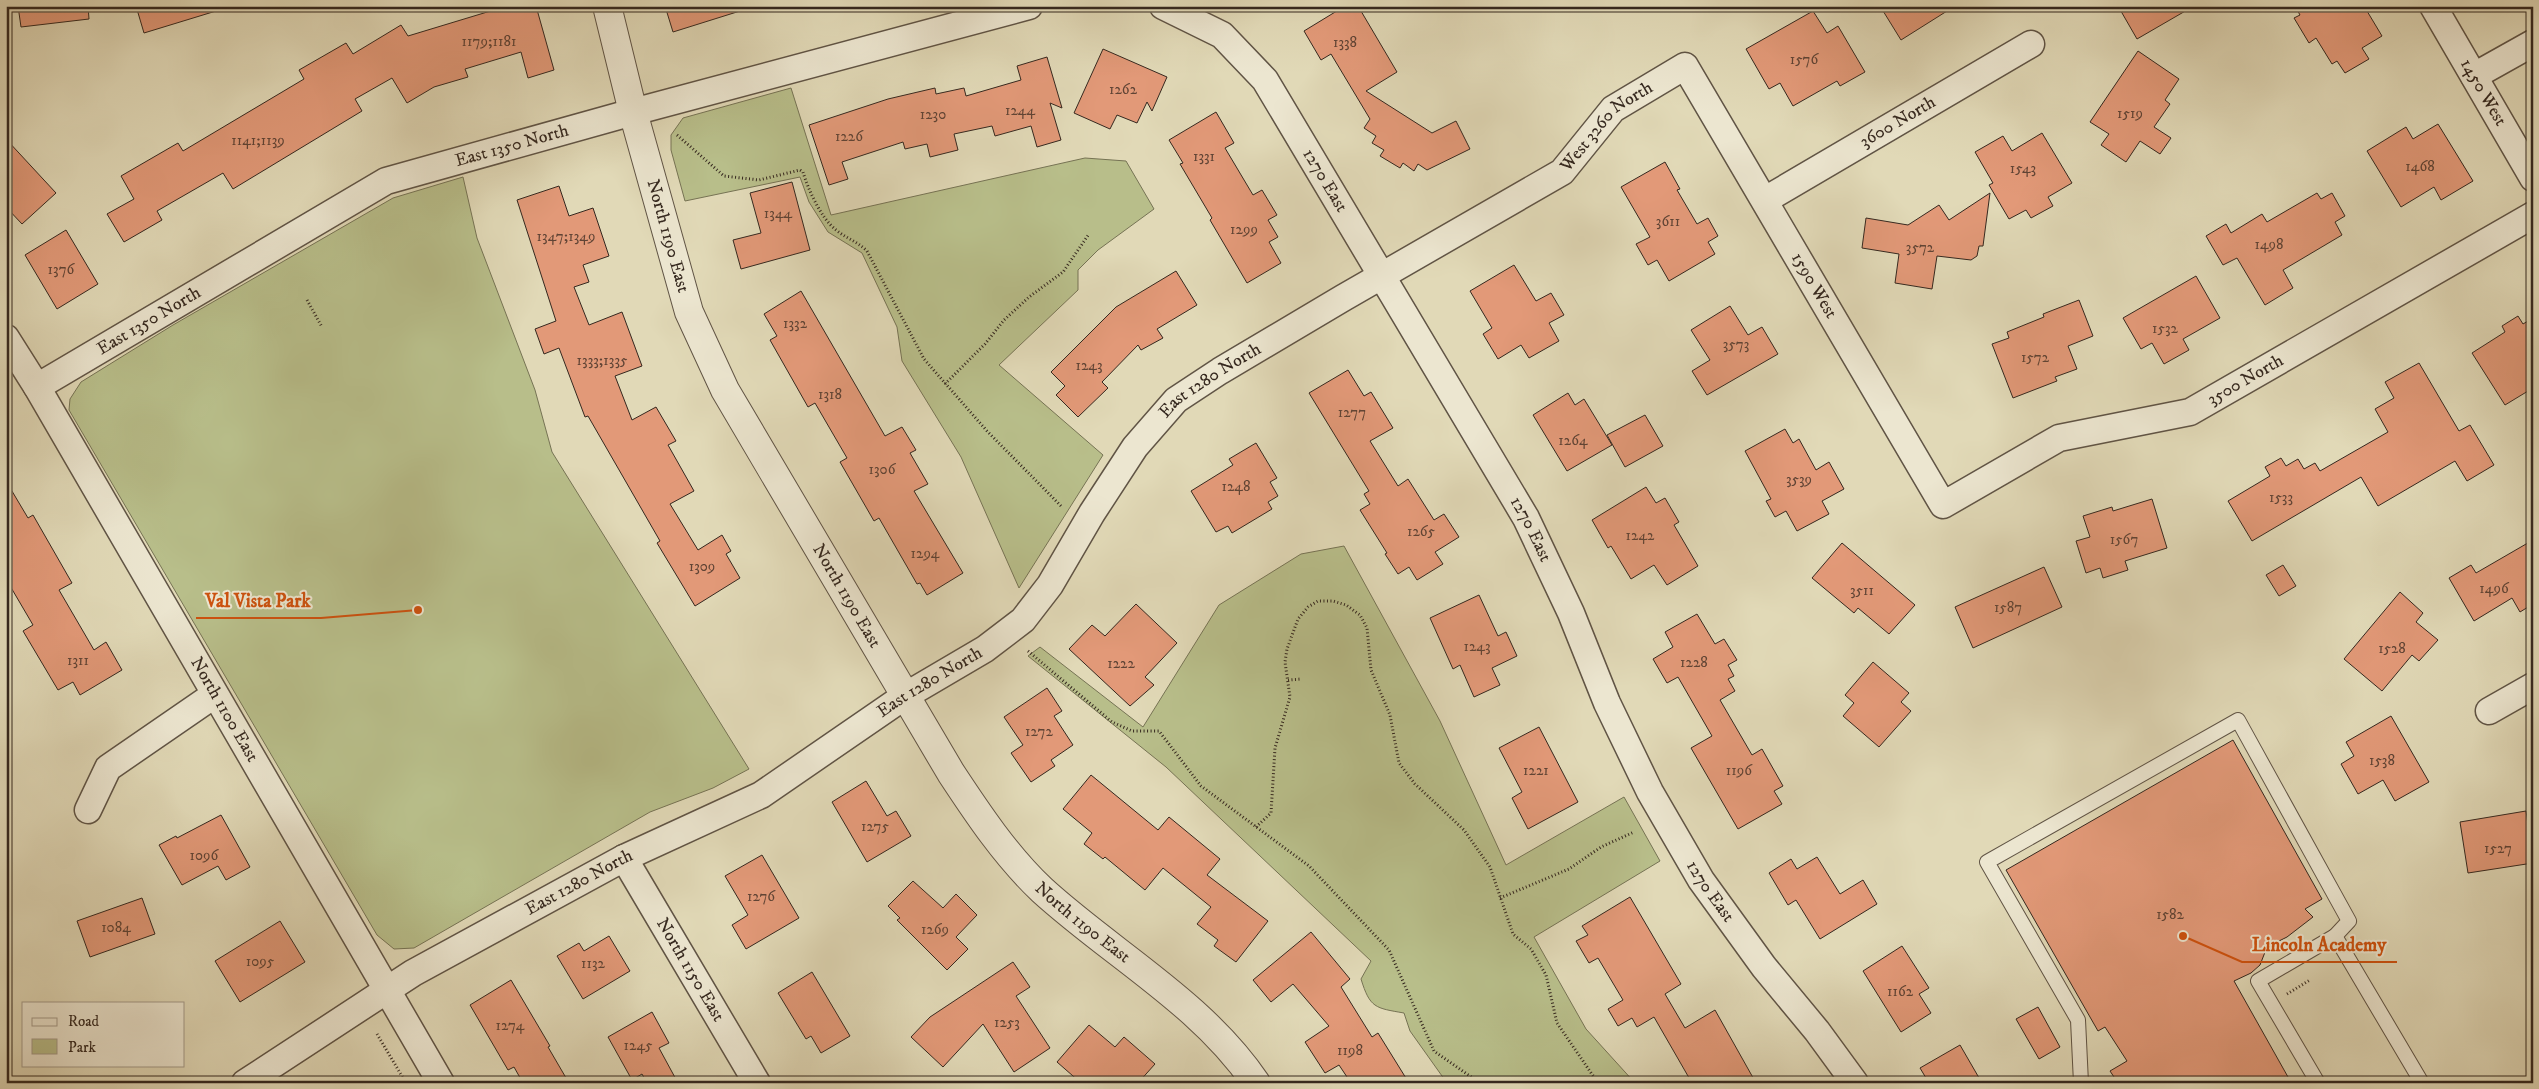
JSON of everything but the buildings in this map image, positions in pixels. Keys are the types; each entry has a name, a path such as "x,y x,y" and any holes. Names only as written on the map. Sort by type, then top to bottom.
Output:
{"street":[{"name":"North 1190 East","path":"607,6 633,112 689,312 725,390 905,696 974,808 1019,867 1092,932 1194,1014 1227,1046 1256,1083"},
{"name":"East 1350 North","path":"38,387 386,182 633,112 1028,6"},
{"name":"1450 West","path":"2433,6 2533,178"},
{"name":"1270 East","path":"1165,7 1222,35 1264,80 1526,518 1571,612 1607,703 1650,792 1701,880 1764,967 1817,1031 1855,1083"},
{"path":"2474,76 2533,43"},
{"name":"3600 North","path":"1765,200 2031,44"},
{"name":"1590 West","path":"1685,66 1943,505"},
{"name":"West 3260 North","path":"1532,190 1562,172 1613,109 1685,66"},
{"name":"East 1280 North","path":"245,1083 386,989 624,858 761,795 905,696 985,649 1023,620 1050,585 1092,513 1135,447 1176,400 1220,371 1381,276 1532,190"},
{"name":"3500 North","path":"1943,505 2059,438 2190,412 2533,215"},
{"name":"North 1100 East","path":"6,338 38,387 214,695 441,1083"},
{"path":"2490,711 2533,686"},
{"path":"88,810 108,768 214,695"},
{"name":"North 1150 East","path":"624,858 757,1083"}],"lane":[{"path":"2081,1083 2078,1020 1988,862 2238,720 2349,921 2335,936 2258,981 2318,1083"},
{"path":"2335,936 2422,1083"}],"path":[{"path":"677,135 724,176 759,180 800,170 803,172 810,194 833,228 861,245 867,251 918,352 987,431 1061,506"},
{"path":"946,384 985,344 1004,320 1029,297 1064,272 1090,234"},
{"path":"307,300 322,327"},
{"path":"1256,827 1270,813 1276,748 1290,697 1285,662 1287,649 1298,619 1308,607 1318,601 1333,601 1346,606 1360,615 1367,628 1372,670 1390,714 1399,763 1415,784 1464,830 1490,867 1513,934 1531,949 1546,975 1556,1023 1598,1083"},
{"path":"1028,651 1112,722 1132,731 1159,731 1201,786 1309,866 1389,950 1434,1051 1438,1056 1467,1072 1480,1083"},
{"path":"1288,680 1301,679"},
{"path":"1500,898 1569,869 1601,847 1634,832"},
{"path":"2271,1003 2310,980"},
{"path":"377,1034 406,1083"}],"green space":[{"path":"791,88 831,215 1085,158 1126,161 1154,209 1098,250 1078,270 1078,290 999,365 1103,455 1019,588 961,457 902,361 897,327 862,253 828,232 809,202 800,177 685,201 671,150 671,135 683,118"},
{"path":"463,177 477,238 535,390 552,452 749,769 713,788 650,812 414,948 394,949 377,935 69,410 70,399 81,382 173,325 393,198"},
{"path":"1344,546 1440,721 1506,865 1624,797 1660,861 1534,937 1586,1029 1635,1083 1447,1083 1410,1031 1404,1013 1380,1008 1367,996 1361,979 1371,961 1166,767 1028,656 1040,647 1143,727 1219,605 1301,554"}],"place":[{"name":"Val Vista Park","path":"418,610"},
{"name":"Lincoln Academy","path":"2183,936"}]}
